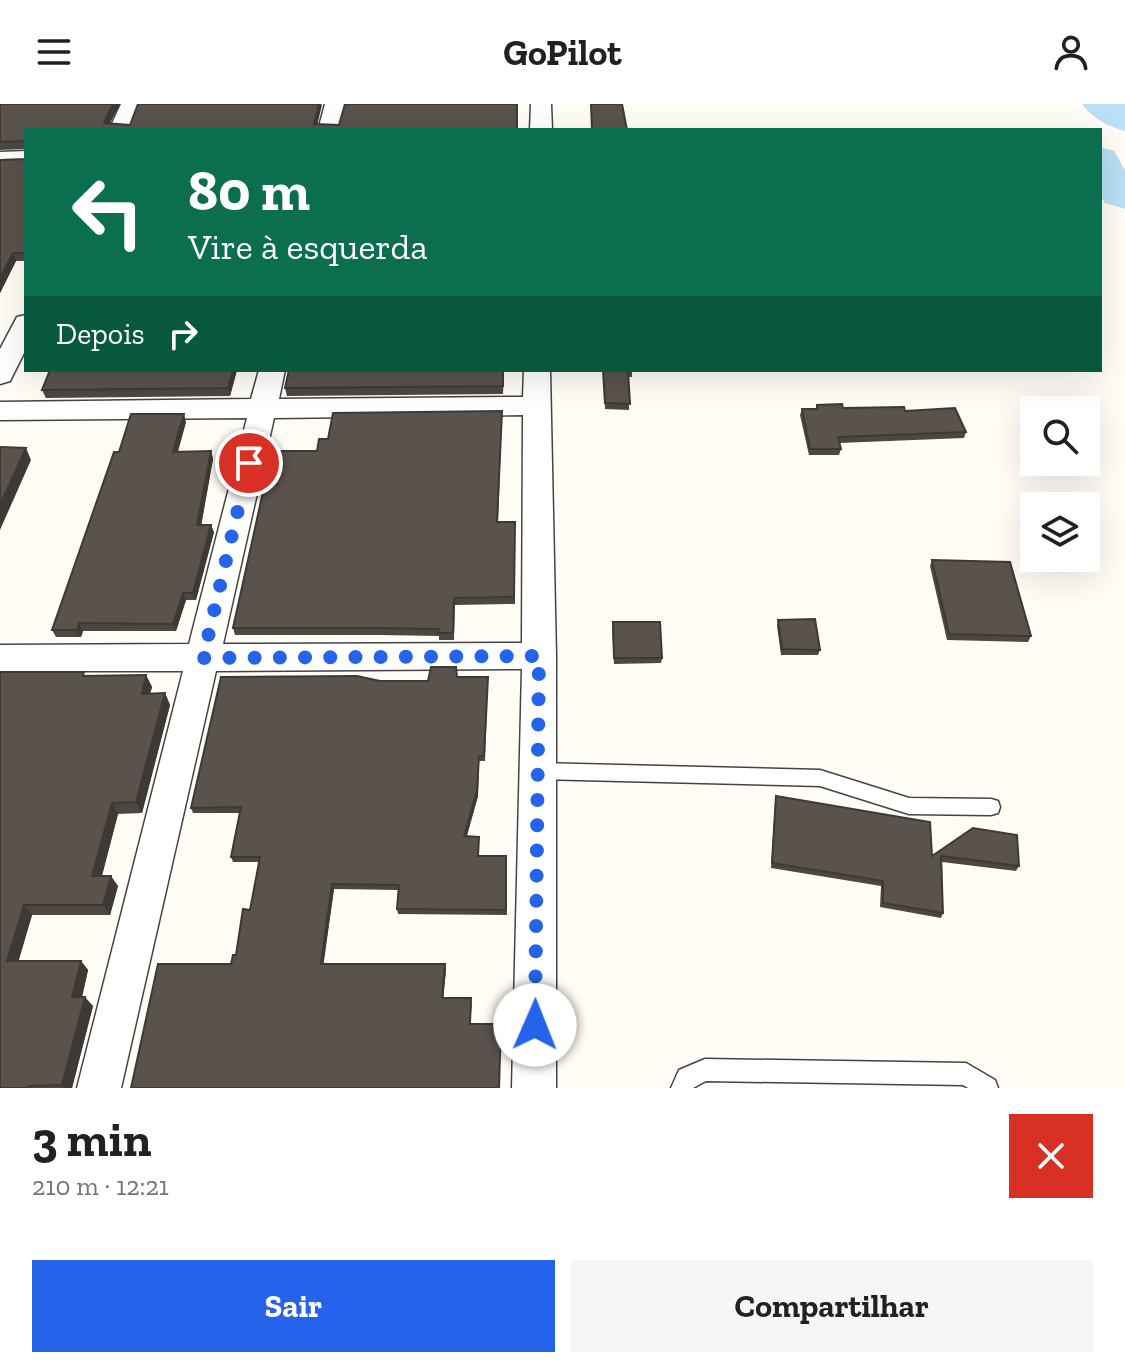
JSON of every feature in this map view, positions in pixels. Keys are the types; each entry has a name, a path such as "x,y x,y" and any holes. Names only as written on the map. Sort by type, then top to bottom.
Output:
{"street":[{"path":"121,128 131,104"},
{"path":"329,128 335,104"},
{"path":"541,104 541,128"},
{"path":"0,159 24,158"},
{"path":"0,375 24,327"},
{"path":"99,1088 271,372"},
{"path":"534,1088 539,656 537,372"},
{"path":"0,411 536,406"},
{"path":"0,658 539,656"}],"lane":[{"path":"538,771 820,778 909,806 991,807"},
{"path":"682,1088 687,1078 705,1070 966,1074 987,1088"}],"building":[{"path":"0,104 113,104 104,123 130,125 138,104 319,104 314,124 339,125 345,104 517,104 517,128 24,128 24,141 0,142"},
{"path":"591,104 622,104 627,128 592,128"},
{"path":"24,159 24,253 13,253 0,278 0,160"},
{"path":"49,372 232,372 228,388 42,390"},
{"path":"289,372 503,372 503,386 285,388"},
{"path":"603,372 628,372 630,404 605,403"},
{"path":"842,404 843,408 904,407 905,411 955,408 966,432 838,437 841,449 810,449 802,409"},
{"path":"502,411 497,522 515,522 514,597 454,598 453,633 438,633 439,629 233,628 272,451 317,451 319,439 328,439 333,413"},
{"path":"131,414 184,414 173,452 211,451 197,525 211,525 193,593 183,593 173,624 79,623 77,630 52,630 114,452 119,452"},
{"path":"0,447 26,448 0,505"},
{"path":"932,560 1010,562 1031,636 949,634"},
{"path":"815,619 820,650 782,649 778,620"},
{"path":"613,622 660,622 662,658 614,658"},
{"path":"431,667 456,667 457,677 488,677 484,756 479,756 477,790 464,836 479,837 478,856 506,856 506,910 397,909 399,885 332,884 321,964 445,964 442,998 471,998 470,1024 501,1024 499,1088 131,1088 158,964 231,964 233,955 236,955 243,909 250,910 260,857 231,857 241,807 191,808 221,677 357,676 380,681 428,681"},
{"path":"0,672 146,675 142,694 165,693 136,802 112,803 92,876 111,876 103,905 24,905 7,961 81,961 72,997 85,997 62,1085 0,1088"},
{"path":"776,796 930,822 932,856 973,828 1017,835 1019,866 941,856 943,913 883,903 883,881 772,863"}],"waterway":[{"path":"1100,104 1125,120"},
{"path":"1102,163 1119,195 1125,197"}],"route":[{"path":"249,463 203,658 539,656 535,1025"}]}
